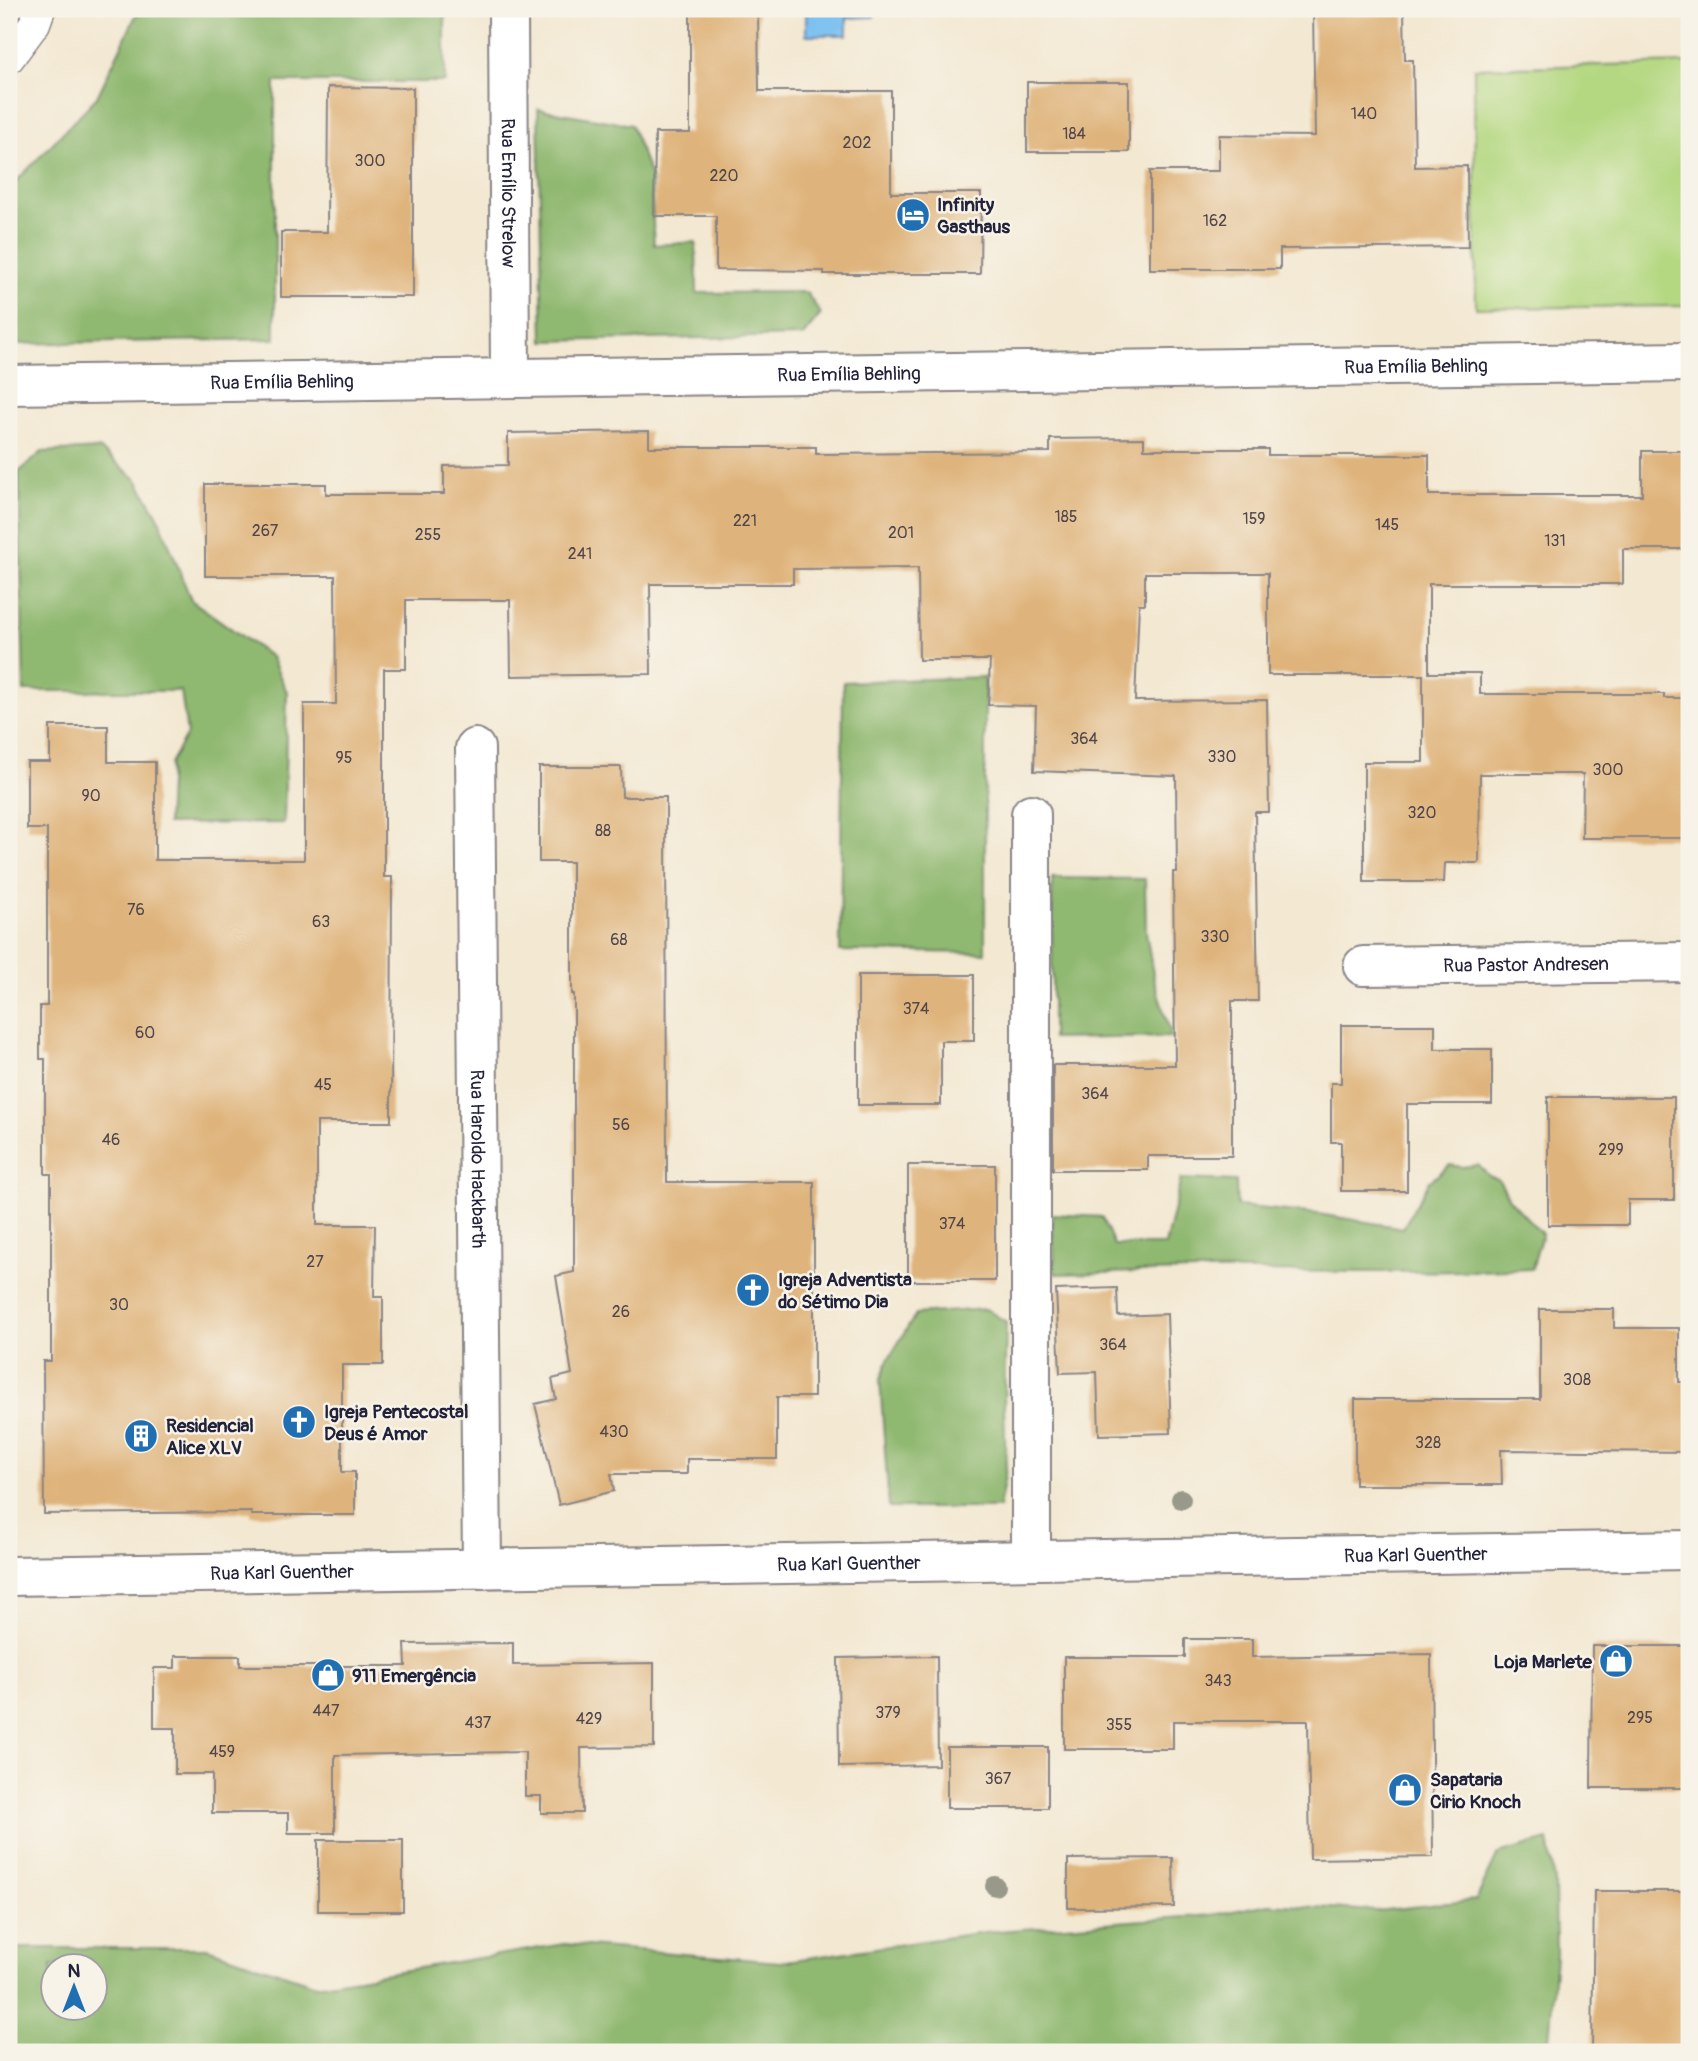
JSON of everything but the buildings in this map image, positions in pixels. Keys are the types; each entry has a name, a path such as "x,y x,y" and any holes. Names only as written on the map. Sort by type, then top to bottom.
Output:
{"street":[{"name":"Rua Emílio Strelow","path":"509,9 510,378"},
{"name":"Rua Emília Behling","path":"9,385 1689,362"},
{"name":"Rua Haroldo Hackbarth","path":"475,748 482,1569"},
{"path":"1031,814 1031,1560"},
{"name":"Rua Pastor Andresen","path":"1363,966 1689,962"},
{"name":"Rua Karl Guenther","path":"9,1576 1689,1550"}],"lane":[{"path":"9,58 35,23 40,9"}],"green space":[{"path":"139,9 445,9 445,82 275,82 275,339 9,344 9,189 97,97"},
{"path":"1689,63 1689,306 1476,308 1474,68"},
{"path":"538,109 631,125 651,177 654,245 696,242 697,293 806,292 821,314 803,336 543,341"},
{"path":"100,449 137,480 158,516 191,600 271,657 287,692 284,823 167,824 170,763 187,734 181,691 24,691 19,472 42,452"},
{"path":"985,677 985,953 840,951 843,682"},
{"path":"1052,878 1145,879 1146,932 1154,980 1172,1037 1052,1039"},
{"path":"1450,1165 1478,1165 1489,1176 1499,1180 1509,1199 1542,1234 1532,1269 1055,1274 1052,1214 1102,1217 1114,1245 1165,1245 1181,1179 1236,1181 1237,1206 1318,1214 1403,1228 1429,1182"},
{"path":"986,1309 1006,1322 1006,1470 999,1508 889,1508 880,1381 888,1360 916,1314"},
{"path":"1548,1840 1555,1882 1556,1955 1548,2052 9,2052 9,1948 207,1948 316,1985 564,1944 780,1962 985,1932 1212,1915 1269,1904 1376,1911 1476,1900 1498,1854"}],"water":[{"path":"806,9 874,9 874,17 847,18 847,35 806,35"}],"place":[{"name":"Infinity Gasthaus","path":"913,215"},
{"name":"Igreja Adventista do Sétimo Dia","path":"753,1290"},
{"name":"Igreja Pentecostal Deus é Amor","path":"299,1422"},
{"name":"Residencial Alice XLV","path":"141,1436"},
{"name":"Loja Marlete","path":"1616,1661"},
{"name":"911 Emergência","path":"328,1675"},
{"name":"Sapataria Cirio Knoch","path":"1405,1790"}]}
